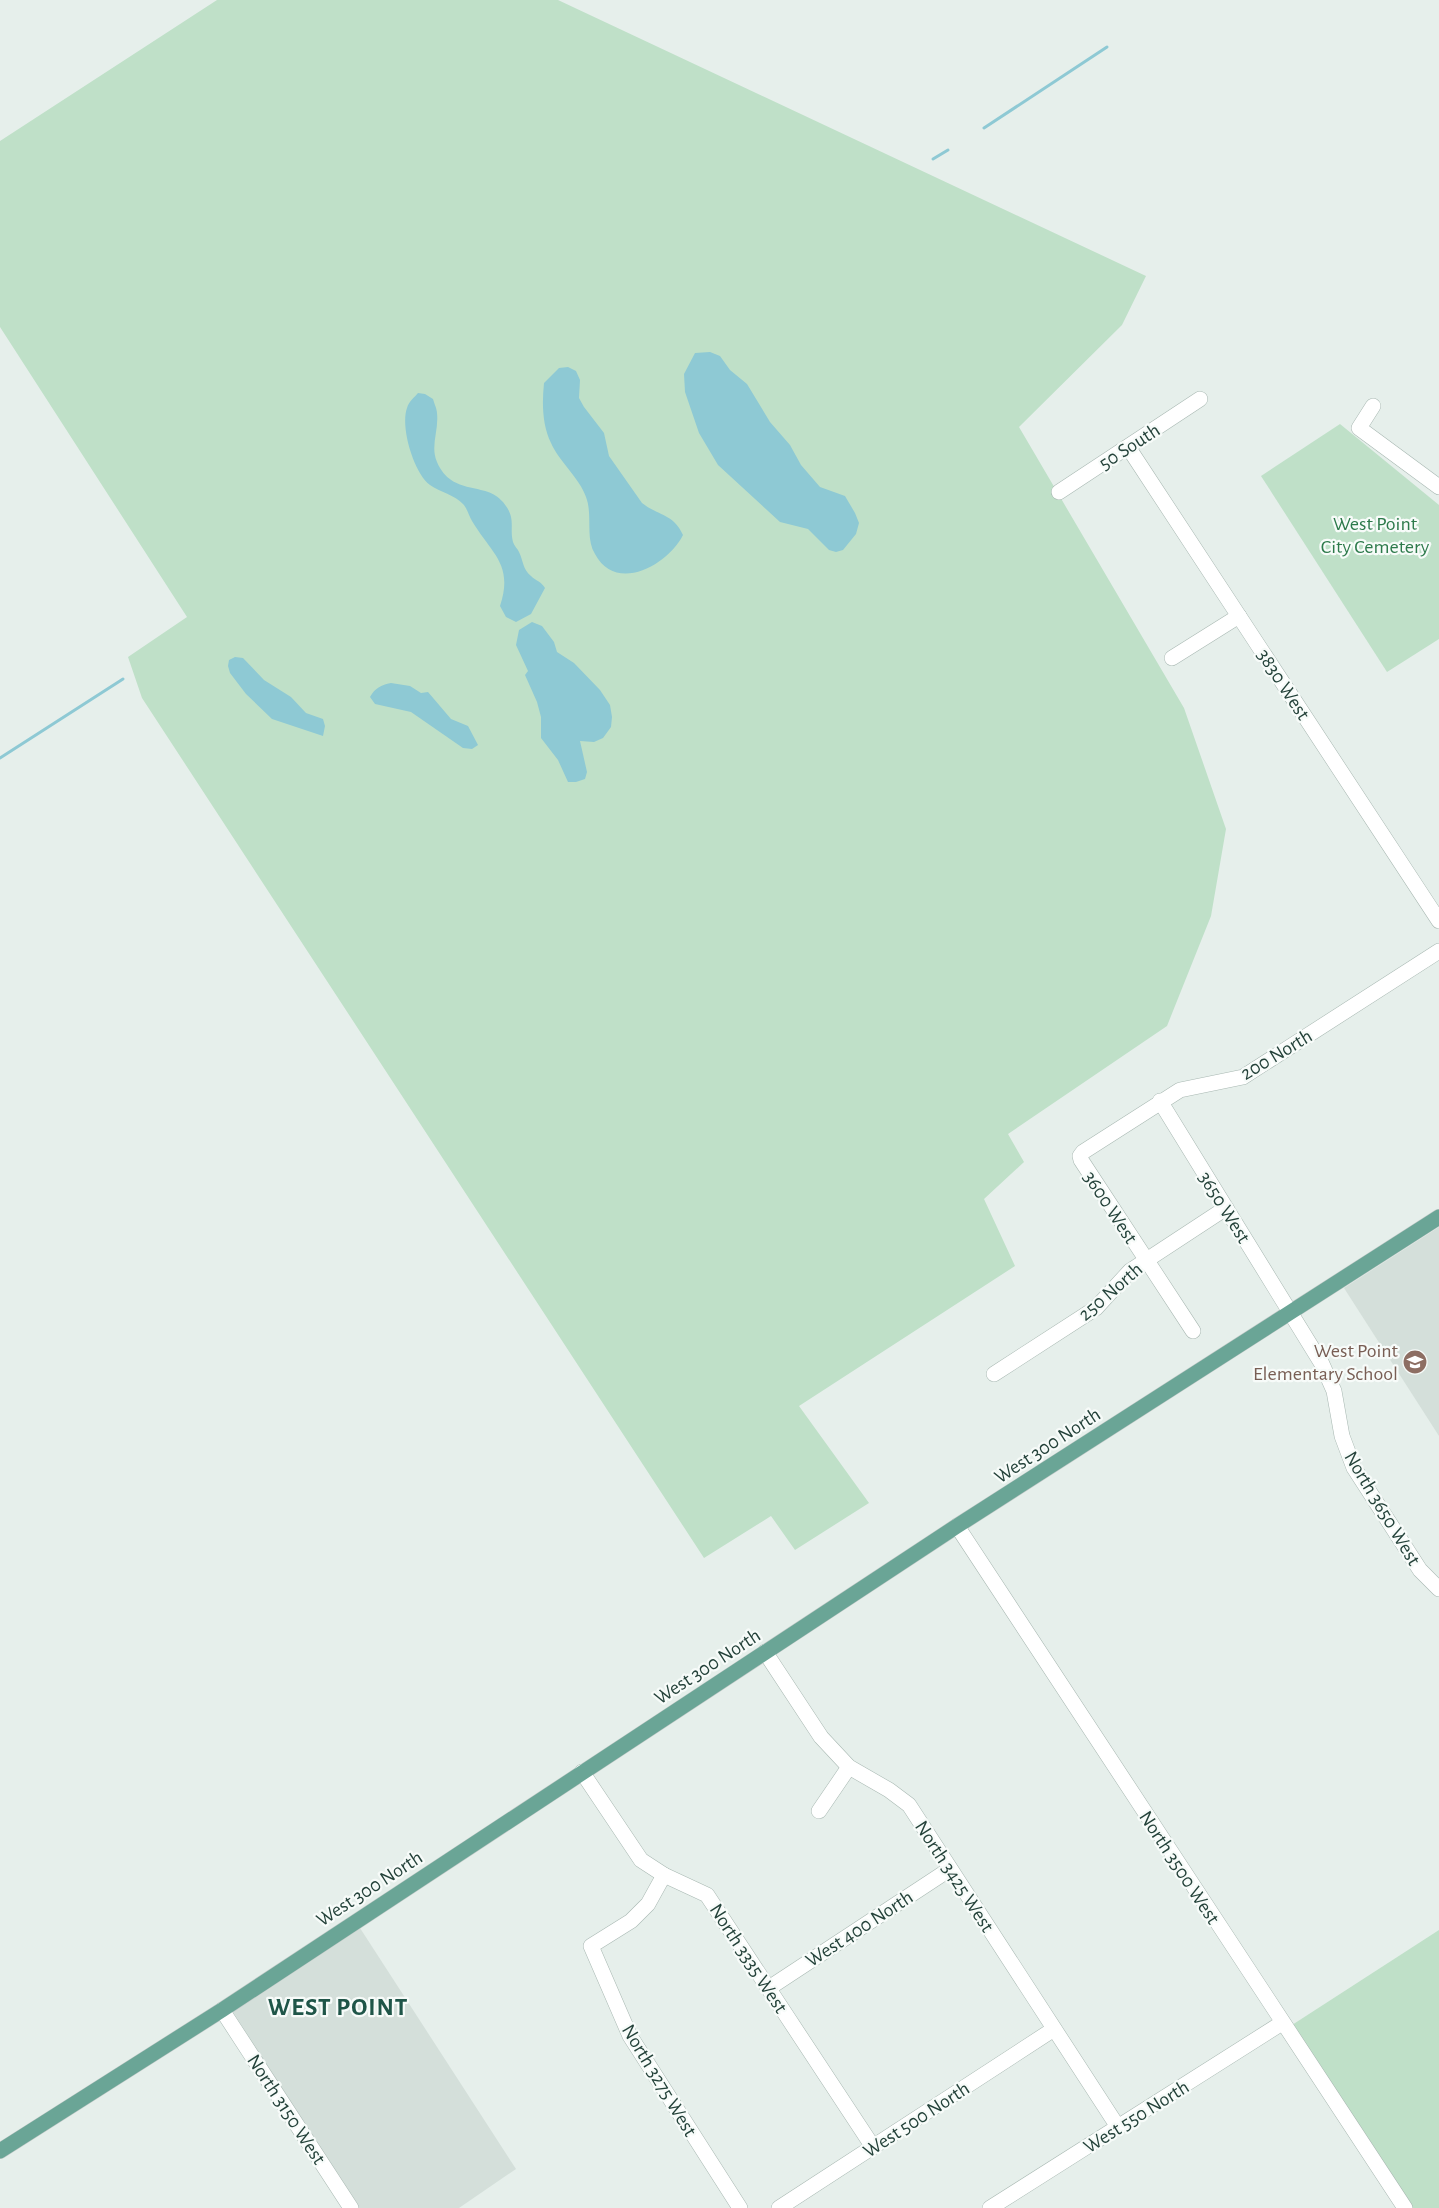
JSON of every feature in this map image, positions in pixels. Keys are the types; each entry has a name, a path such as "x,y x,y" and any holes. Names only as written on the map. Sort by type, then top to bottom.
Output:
{"main road":[{"name":"West 300 North","path":"0,2151 222,2010 957,1526 1439,1217"}],"street":[{"name":"50 South","path":"1059,492 1200,399"},
{"path":"1373,406 1359,428 1439,487"},
{"name":"3830 West","path":"1128,447 1439,921"},
{"path":"1172,658 1239,616"},
{"name":"200 North","path":"1080,1156 1089,1147 1180,1090 1244,1077 1439,950"},
{"name":"3650 West","path":"1160,1102 1291,1312"},
{"name":"3600 West","path":"1080,1156 1193,1332"},
{"name":"250 North","path":"994,1374 1096,1308 1130,1271 1226,1208"},
{"name":"North 3650 West","path":"1291,1312 1329,1377 1338,1405 1342,1436 1354,1468 1420,1570 1439,1589"},
{"name":"North 3500 West","path":"957,1526 1405,2208"},
{"name":"North 3425 West","path":"765,1652 821,1737 849,1768 889,1790 909,1805 1118,2127"},
{"path":"819,1811 849,1768"},
{"name":"North 3335 West","path":"582,1772 641,1860 664,1876 708,1895 873,2147"},
{"name":"West 400 North","path":"769,1988 950,1869"},
{"name":"North 3275 West","path":"664,1876 648,1904 631,1921 591,1946 630,2036 740,2208"},
{"name":"North 3150 West","path":"222,2010 352,2208"},
{"name":"West 550 North","path":"990,2208 1282,2023"},
{"name":"West 500 North","path":"778,2208 1054,2029"}],"shaded area":[{"name":"West Point Elementary School","path":"1439,1227 1439,1436 1344,1288"},
{"path":"360,1928 516,2169 459,2208 359,2208 233,2012"}],"green space":[{"path":"217,0 558,0 1146,276 1122,325 1019,427 1184,708 1226,829 1211,916 1167,1026 1008,1134 1024,1162 984,1199 1015,1266 799,1406 869,1503 795,1550 771,1516 704,1558 142,698 128,657 187,617 0,327 0,141"},
{"name":"West Point City Cemetery","path":"1340,424 1439,505 1439,639 1387,672 1261,476"},
{"path":"1439,1930 1439,2208 1411,2208 1292,2025"}],"water":[{"path":"710,352 720,356 730,370 747,384 770,422 790,445 801,465 820,487 845,496 859,523 856,534 843,550 836,552 829,550 808,529 780,522 718,465 699,433 685,392 684,374 695,353"},
{"path":"568,367 576,371 580,380 579,398 604,433 609,456 642,503 670,519 683,535 666,556 654,565 641,571 616,572 604,566 595,554 590,541 589,511 586,497 579,483 559,457 548,436 543,413 544,383 559,368"},
{"path":"418,393 425,394 433,399 437,411 434,450 437,462 443,473 451,480 488,492 503,502 510,513 514,545 525,568 528,574 545,588 531,614 516,622 506,617 500,606 504,592 502,569 466,508 456,498 430,485 424,479 414,460 407,438 405,416 409,403"},
{"path":"532,622 542,626 554,642 557,652 574,663 600,690 610,705 611,727 603,738 594,742 580,741 587,772 585,779 576,782 568,782 558,760 541,738 541,717 537,702 525,675 528,671 516,645 519,630"},
{"path":"235,657 243,658 264,680 291,697 306,713 323,719 325,726 323,736 272,719 246,694 230,673 229,660"},
{"path":"391,683 410,686 421,693 428,692 451,719 468,726 478,745 472,749 463,748 411,712 375,704 370,697 374,691"}],"waterway":[{"path":"984,128 1107,47"},
{"path":"933,159 948,150"},
{"path":"0,758 123,679"}],"place":[{"name":"West Point Elementary School","path":"1415,1362"}],"district":[{"name":"WEST POINT","path":"338,2006"}]}
